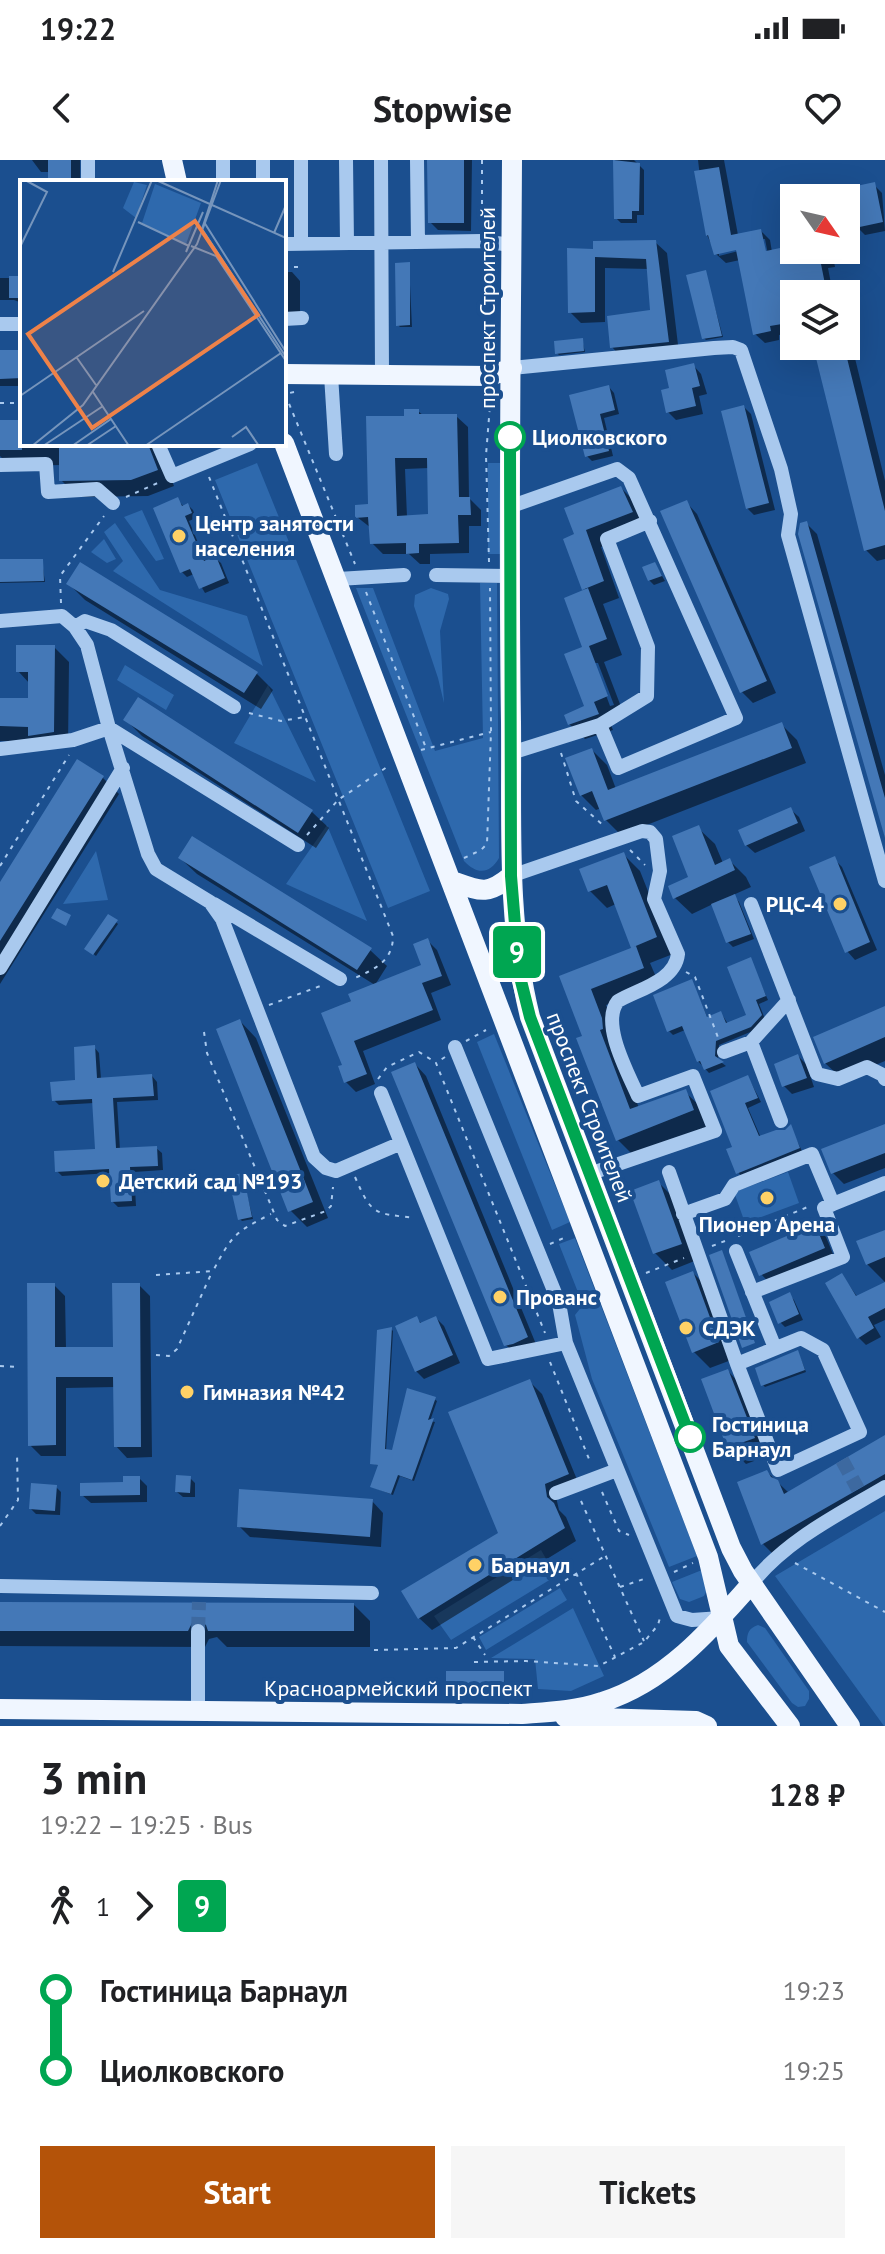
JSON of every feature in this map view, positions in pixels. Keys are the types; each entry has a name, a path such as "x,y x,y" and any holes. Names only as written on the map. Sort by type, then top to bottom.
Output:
{"main road":[{"path":"172,160 177,180"},
{"name":"проспект Строителей","path":"512,160 509,507 499,576 511,753 511,876 519,973 530,1017 731,1548 751,1584 850,1726"},
{"path":"286,374 490,376 512,368"},
{"path":"285,446 708,1557 729,1646 790,1726"},
{"path":"452,881 480,891 496,888 511,876"},
{"name":"Красноармейский проспект","path":"0,1709 522,1714 566,1710 603,1702 661,1671 693,1647 751,1584"},
{"path":"830,1726 834,1717 834,1701"},
{"path":"522,1714 696,1721 707,1726"}],"street":[{"path":"301,160 301,244"},
{"path":"346,160 347,243"},
{"path":"381,160 382,375"},
{"path":"417,160 418,242"},
{"path":"286,244 482,241 511,245"},
{"path":"286,319 302,318"},
{"path":"512,368 714,348 733,347 741,350 781,469 791,514 788,535 885,881"},
{"path":"331,375 336,454"},
{"path":"159,446 172,476 246,446"},
{"path":"0,465 46,464 48,492 97,489 113,503"},
{"path":"509,507 617,469 629,478 736,718 618,768 600,725"},
{"path":"511,753 600,725 647,696 648,647 607,539 650,521"},
{"path":"338,579 404,575"},
{"path":"436,575 499,576"},
{"path":"0,621 62,616 75,627 87,645 109,728 148,854 156,869 340,979"},
{"path":"75,627 85,621 111,630 234,707"},
{"path":"0,749 73,740 109,728"},
{"path":"109,728 298,845"},
{"path":"0,968 123,768"},
{"path":"511,876 642,831 650,832 656,839 660,871 654,899 678,954 675,965 661,979 618,1001 613,1007 611,1027 638,1096 693,1076 715,1131 589,1174"},
{"path":"210,902 222,919 314,1157 326,1168 343,1168 399,1144"},
{"path":"751,904 817,1074 838,1079 867,1067 885,1079"},
{"path":"724,1052 751,1042 789,1000"},
{"path":"751,1042 781,1121"},
{"path":"462,1044 559,1303 566,1343 677,1616 692,1620 721,1618"},
{"path":"381,1093 488,1359 566,1343"},
{"path":"683,1214 725,1199 734,1185 812,1154 833,1204"},
{"path":"669,1172 737,1364 778,1470 860,1432 823,1350 801,1338 737,1364"},
{"path":"752,1292 843,1257 824,1208 885,1183"},
{"path":"730,1246 775,1348"},
{"path":"833,1445 842,1460"},
{"path":"556,1493 617,1470"},
{"path":"751,1584 781,1551 861,1494 885,1487"},
{"path":"0,1586 199,1596 372,1593"},
{"path":"198,1631 198,1711"}],"path":[{"path":"464,858 487,844 499,576 486,455 490,376 488,336 483,320 482,160"},
{"path":"286,267 302,267"},
{"path":"286,396 361,578 426,748"},
{"path":"204,465 393,936"},
{"path":"62,616 60,576 113,503 172,476"},
{"path":"234,707 281,721 306,716"},
{"path":"298,845 338,800 404,756 491,732"},
{"path":"557,740 576,801 658,878"},
{"path":"0,866 70,754"},
{"path":"675,965 695,977 724,1052"},
{"path":"462,1044 486,1030"},
{"path":"204,1032 207,1053 277,1220 285,1226 326,1211 331,1206 343,1168"},
{"path":"381,1093 376,1082 387,1067 419,1052 436,1063"},
{"path":"343,1168 377,1213 432,1220"},
{"path":"739,1236 809,1207 826,1187"},
{"path":"156,1355 169,1356 177,1349 230,1239 240,1230 271,1214"},
{"path":"558,1240 565,1237"},
{"path":"646,1273 697,1253 730,1246"},
{"path":"156,1275 213,1271"},
{"path":"0,1366 18,1367"},
{"path":"0,1526 18,1500 17,1453"},
{"path":"474,1662 526,1661 599,1666 644,1642 580,1499"},
{"path":"374,1650 456,1648 605,1556"},
{"path":"792,1562 885,1612"},
{"path":"575,1572 615,1657"},
{"path":"620,1587 649,1577"},
{"path":"473,1637 485,1655"}],"shaded area":[{"path":"257,463 430,891 388,908 215,480"},
{"path":"488,463 503,463 503,554 488,554"},
{"path":"142,510 164,559 156,561 124,517"},
{"path":"115,523 160,590 247,616 263,666 113,571 123,561 104,532"},
{"path":"104,539 116,559 107,563 91,552"},
{"path":"480,583 497,583 499,858 492,867 483,871 474,869 464,861 356,588 373,588 435,751 483,738"},
{"path":"431,588 448,594 449,599 440,631 444,703 414,606 415,595"},
{"path":"125,665 174,695 166,710 117,680"},
{"path":"268,685 316,782 234,743"},
{"path":"327,825 367,921 286,884"},
{"path":"96,851 108,900 63,904"},
{"path":"494,1034 570,1222 552,1230 477,1042"},
{"name":"Пионер Арена","path":"788,1172 799,1203 745,1223 734,1192"},
{"path":"575,1238 697,1556 669,1567 592,1379 575,1315 583,1305 559,1244"},
{"path":"885,1511 885,1726 884,1726 775,1576"},
{"path":"541,1550 556,1576 451,1640 434,1616"},
{"path":"702,1570 707,1590 704,1596 689,1602 680,1599 672,1582"},
{"path":"560,1588 567,1600 486,1650 479,1637"},
{"path":"573,1608 604,1676 571,1691 538,1689 535,1659 491,1658"},
{"path":"758,1625 765,1628 809,1691 805,1706 798,1707 792,1703 747,1642 749,1631"}],"building":[{"path":"48,160 71,160 71,180 48,180"},
{"path":"427,160 464,160 464,223 428,223"},
{"path":"613,160 640,163 639,211 632,211 632,219 614,219"},
{"path":"719,167 731,235 761,229 766,251 780,248 780,264 821,264 824,280 780,280 780,324 770,326 771,331 753,335 736,250 714,255 706,236 694,171"},
{"path":"875,182 883,222 860,227 860,185"},
{"path":"656,240 669,342 610,348 607,316 650,310 646,259 595,257 595,312 568,313 567,248 593,249 593,241"},
{"path":"410,262 410,325 396,326 395,263"},
{"path":"706,270 722,336 702,339 686,275"},
{"path":"9,276 20,276 20,298 9,298"},
{"path":"583,338 584,351 555,354 554,341"},
{"path":"0,350 20,350 20,378 0,379"},
{"path":"816,360 847,360 885,511 885,545 864,551"},
{"path":"694,363 700,386 692,388 696,406 666,413 661,390 669,388 665,370"},
{"path":"609,385 615,410 600,414 609,451 585,457 569,395"},
{"path":"744,405 769,503 746,509 721,411"},
{"path":"404,409 419,409 419,414 457,414 459,497 470,497 471,515 458,515 459,543 419,544 419,553 406,554 406,543 370,544 368,517 355,518 355,505 368,504 366,416 404,416","holes":["395,458 427,458 428,514 397,516"]},
{"path":"0,420 20,420 22,450 0,450"},
{"path":"59,446 149,446 158,470 131,480 59,481"},
{"path":"621,486 633,512 586,530 604,581 582,590 563,539 574,534 564,508"},
{"name":"Центр занятости населения","path":"178,497 182,506 188,503 192,513 185,516 204,561 216,556 225,578 199,589 190,569 180,573 153,508"},
{"path":"687,500 767,681 740,693 660,511"},
{"path":"807,521 885,798 885,838 798,534 800,523"},
{"path":"0,559 43,559 44,581 0,582"},
{"path":"80,562 258,672 244,693 66,584"},
{"path":"655,562 662,576 648,581 642,567"},
{"path":"588,588 607,639 589,646 608,696 594,702 599,714 568,725 564,715 584,706 564,654 582,647 564,598"},
{"path":"16,645 55,645 54,732 28,736 28,727 0,726 0,698 28,698 28,672 16,672"},
{"path":"138,697 313,810 298,833 123,720"},
{"path":"782,722 792,748 604,821 592,791 580,796 565,758 592,748 608,790"},
{"path":"77,759 104,776 0,941 0,882"},
{"path":"791,807 798,823 745,846 738,830"},
{"path":"699,825 715,865 730,858 735,870 673,899 668,886 688,877 672,836"},
{"path":"192,836 372,948 357,970 178,858"},
{"path":"624,852 657,937 631,948 607,885 588,892 579,869"},
{"name":"РЦС-4","path":"835,856 870,942 845,953 809,867"},
{"path":"735,894 751,934 726,943 711,904"},
{"path":"57,908 71,915 66,926 51,918"},
{"path":"108,914 118,920 93,955 84,949"},
{"path":"428,938 442,976 422,983 433,1010 354,1041 367,1074 344,1083 338,1066 342,1065 321,1013 351,1001 348,994 421,965 413,944"},
{"path":"636,946 644,968 591,989 602,1018 603,1029 600,1030 630,1109 686,1089 694,1110 616,1141 576,1038 582,1036 559,976"},
{"path":"751,957 766,996 756,1000 762,1015 751,1027 716,1041 715,1056 724,1062 704,1070 700,1061 697,1062 682,1026 667,1032 653,995 692,979 707,1017 721,1011 726,1023 746,1015 727,967"},
{"path":"885,1006 885,1037 824,1064 813,1037"},
{"path":"240,1019 313,1202 288,1212 216,1029"},
{"path":"95,1045 97,1078 152,1074 154,1096 113,1098 116,1148 157,1146 158,1166 130,1167 132,1201 111,1202 109,1169 55,1172 54,1151 95,1149 92,1099 52,1101 50,1082 75,1080 74,1047"},
{"path":"798,1054 807,1078 782,1087 774,1064"},
{"path":"415,1062 528,1337 513,1344 504,1346 391,1072"},
{"path":"748,1075 758,1098 745,1103 759,1136 785,1130 791,1124 800,1148 736,1174 726,1149 732,1147 710,1091"},
{"path":"885,1124 885,1153 831,1174 821,1149"},
{"path":"243,1173 252,1217 238,1220 228,1176"},
{"path":"659,1180 682,1244 653,1254 630,1191"},
{"path":"815,1224 825,1248 759,1276 749,1252"},
{"path":"885,1230 885,1257 866,1265 856,1241"},
{"path":"722,1250 755,1343 742,1348 709,1255"},
{"path":"693,1271 719,1342 692,1353 665,1282"},
{"path":"842,1273 856,1296 885,1282 885,1308 868,1317 874,1328 857,1339 825,1283"},
{"path":"27,1283 55,1283 55,1347 113,1347 112,1283 140,1283 141,1447 114,1447 113,1377 56,1377 56,1445 28,1446"},
{"path":"790,1292 799,1314 778,1324 769,1302"},
{"path":"417,1316 420,1323 436,1316 453,1355 415,1372 395,1326"},
{"path":"392,1327 385,1449 392,1450 407,1388 436,1397 428,1420 434,1418 412,1480 398,1475 391,1494 370,1487 378,1465 370,1464 377,1330"},
{"path":"798,1350 805,1370 761,1386 755,1368"},
{"path":"728,1369 755,1438 727,1448 701,1379"},
{"path":"530,1379 569,1474 545,1484 547,1497 554,1503 565,1528 418,1619 401,1591 498,1533 448,1412"},
{"path":"885,1435 885,1474 761,1545 737,1482 767,1470 771,1477 778,1480 784,1494"},
{"path":"176,1475 191,1476 190,1493 175,1492"},
{"path":"123,1476 140,1476 140,1495 80,1496 80,1483 123,1482"},
{"path":"31,1483 57,1485 55,1511 29,1509"},
{"path":"239,1489 373,1499 370,1537 237,1527"},
{"path":"0,1602 354,1603 354,1631 208,1631 206,1625 199,1621 192,1623 188,1631 0,1631"},
{"path":"446,1671 504,1671 504,1686 446,1687"}],"tunnel":[{"path":"842,1460 858,1489"},
{"path":"198,1631 199,1602"}],"bus line":[{"name":"9","path":"510,437 511,876 519,973 530,1017 690,1437"}],"place":[{"name":"Циолковского","path":"510,437"},
{"name":"Центр занятости населения","path":"179,536"},
{"name":"РЦС-4","path":"840,904"},
{"name":"Детский сад №193","path":"103,1181"},
{"name":"Пионер Арена","path":"767,1198"},
{"name":"Прованс","path":"500,1297"},
{"name":"СДЭК","path":"686,1328"},
{"name":"Гимназия №42","path":"187,1392"},
{"name":"Гостиница Барнаул","path":"690,1437"},
{"name":"Барнаул","path":"475,1565"}]}
